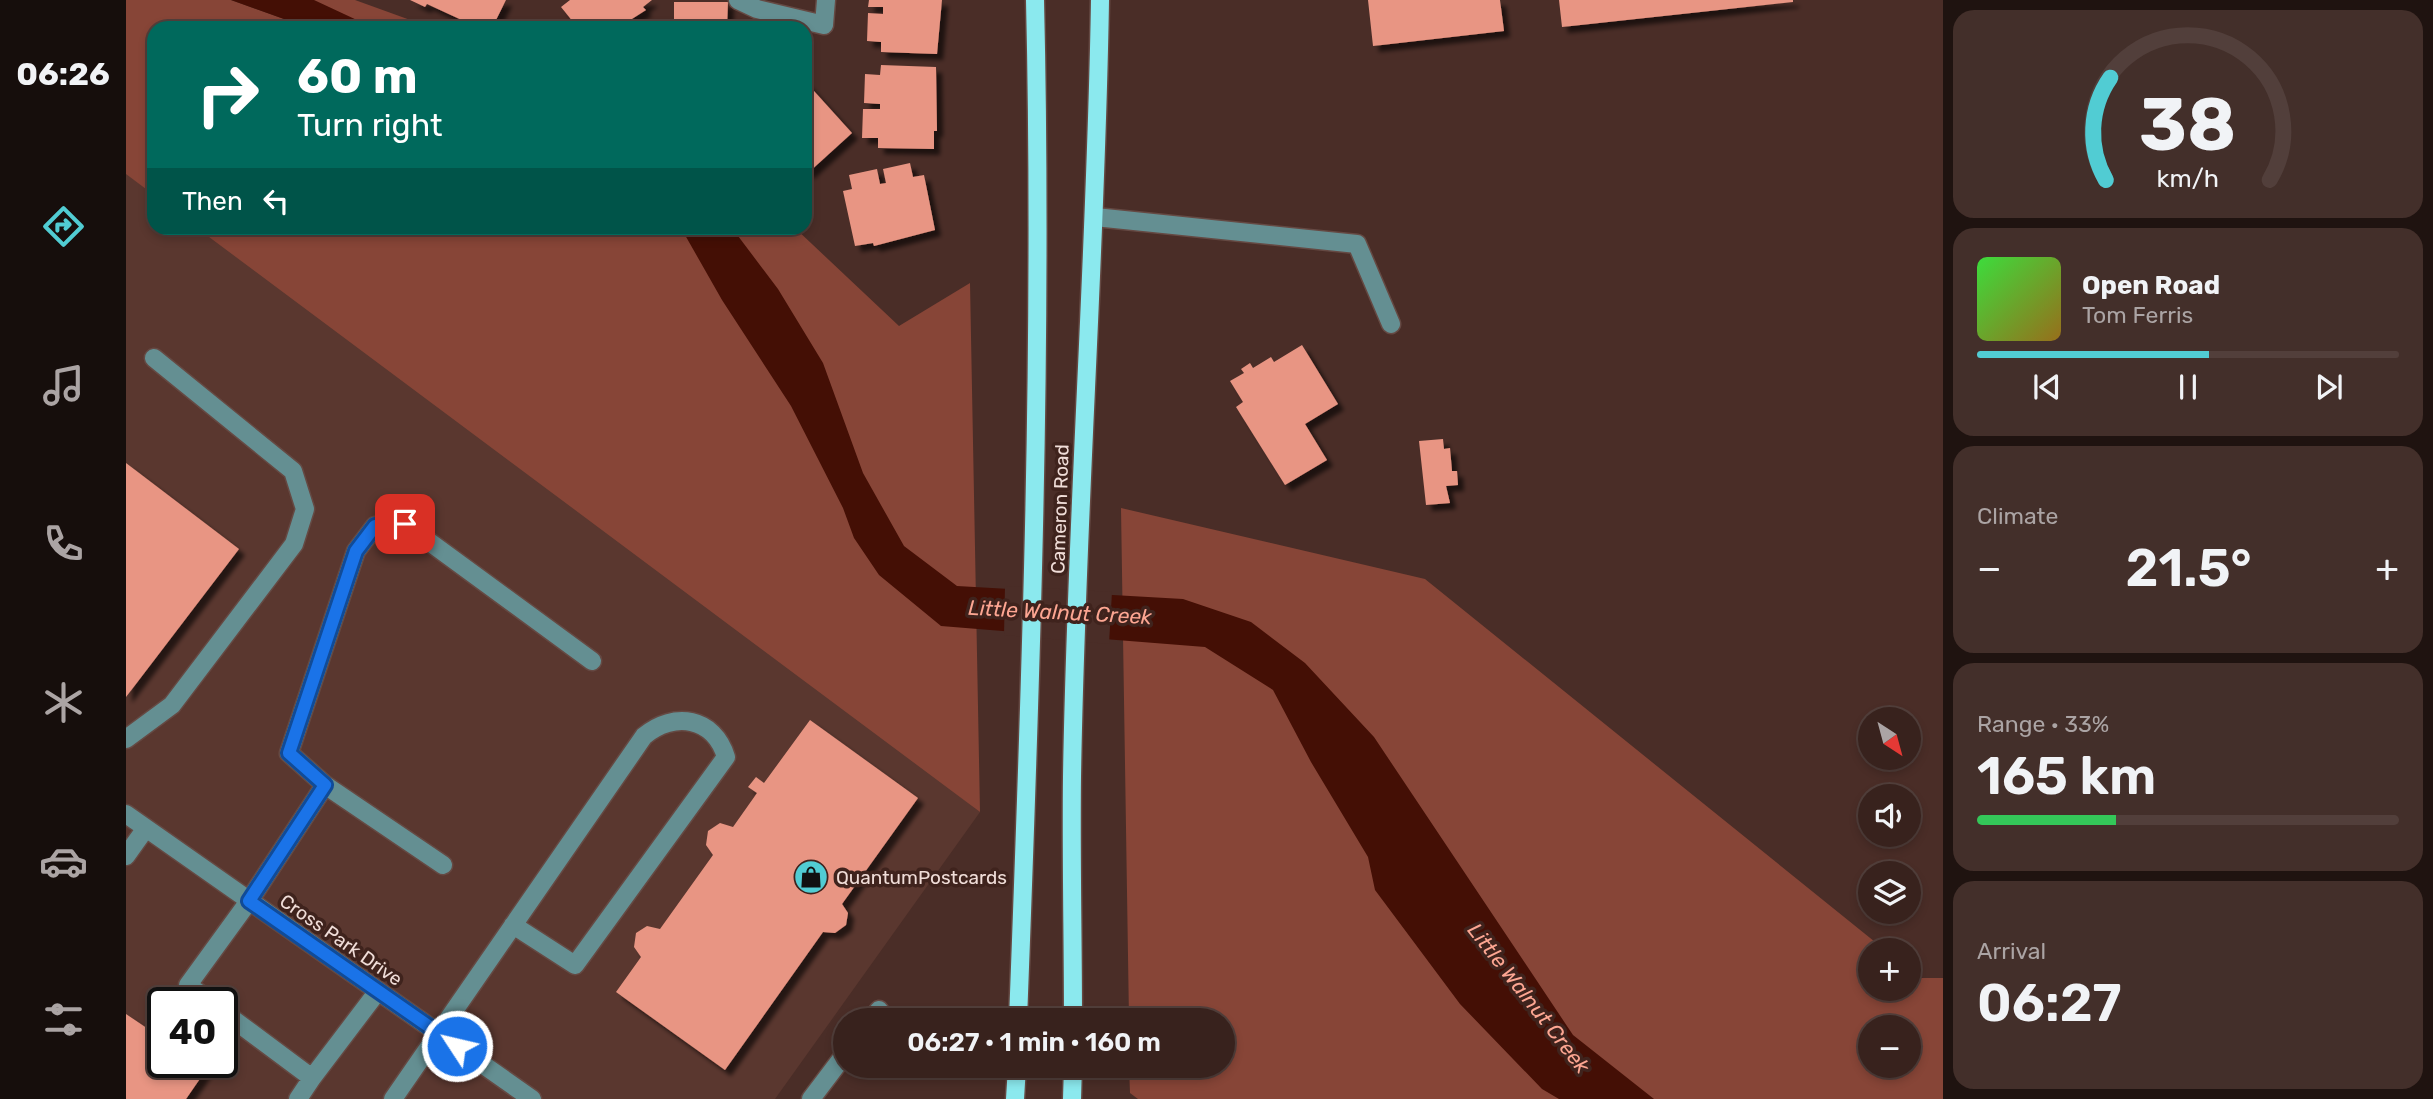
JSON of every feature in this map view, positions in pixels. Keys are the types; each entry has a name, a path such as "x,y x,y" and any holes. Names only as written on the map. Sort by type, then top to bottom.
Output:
{"main road":[{"name":"Cameron Road","path":"1018,1008 1037,485 1038,124 1035,0"},
{"name":"Cameron Road","path":"1073,1008 1072,777 1095,217 1100,0"},
{"path":"1016,1099 1017,1078"},
{"path":"1072,1099 1073,1078"}],"street":[{"path":"737,0 757,9 807,21"},
{"path":"812,22 824,25 826,0"},
{"path":"1095,217 1357,244 1391,324"},
{"path":"126,739 172,705 294,544 305,509 293,471 153,358"},
{"path":"443,865 325,785 289,753 356,551 375,526 405,524 592,661"},
{"path":"393,1099 438,1033 513,925 645,736 658,725 680,719 695,722 722,744 726,757 575,965 513,925"},
{"path":"191,987 188,985 249,901 325,785"},
{"name":"Cross Park Drive","path":"126,814 532,1099"},
{"path":"126,856 146,828"},
{"path":"298,1099 378,991"},
{"path":"238,1023 312,1078"},
{"path":"811,1099 833,1070"}],"shaded area":[{"path":"126,0 231,0 284,19 303,0 355,0 413,21 147,21 147,190 126,174"},
{"path":"126,169 147,184 147,235 218,235 677,575 980,812 840,1008 833,1008 833,1018 775,1099 126,1099"},
{"path":"206,235 802,235 899,326 970,283 980,812"},
{"path":"1121,508 1425,579 1870,938 1858,938 1858,1001 1921,1001 1921,978 1943,978 1943,1099 1138,1099 1130,1093 1129,1078 1235,1078 1235,1008 1129,1008"}],"water":[{"path":"231,0 314,0 359,21 286,21"},
{"name":"Little Walnut Creek","path":"685,235 737,235 778,289 823,363 863,473 904,546 957,586 1183,599 1251,622 1305,663 1374,737 1573,1035 1654,1099 1559,1099 1542,1089 1460,1004 1375,890 1368,857 1311,762 1273,690 1205,647 941,626 879,575 854,538 843,508 791,406 722,300"}],"pier":[{"path":"1005,586 1112,592 1109,644 1004,635"}],"building":[{"path":"410,0 506,0 496,21 464,21 427,4 425,7"},
{"path":"570,0 652,0 643,7 646,10 629,21 572,21 561,7"},
{"path":"869,0 942,0 937,54 881,52 881,42 867,41 868,13 883,14 883,7 868,7"},
{"path":"1368,0 1500,0 1504,31 1373,46"},
{"path":"1559,0 1793,0 1793,2 1562,27"},
{"path":"674,2 728,2 727,21 674,21"},
{"path":"881,65 936,67 937,131 934,131 934,149 878,148 878,138 862,138 863,109 880,109 880,104 864,103 865,74 880,75"},
{"path":"812,89 852,133 812,169"},
{"path":"910,163 913,177 924,175 935,230 874,246 873,243 855,246 843,191 852,189 849,175 877,169 880,184 886,183 883,169"},
{"path":"1302,345 1338,404 1305,424 1327,460 1285,485 1236,407 1243,402 1230,381 1244,373 1241,369 1250,363 1253,368 1271,357 1274,362"},
{"path":"1443,439 1444,449 1450,448 1452,471 1457,471 1458,485 1446,486 1450,503 1426,505 1419,441"},
{"path":"126,463 239,549 126,697"},
{"path":"810,720 918,798 842,904 848,913 846,925 835,933 823,932 725,1070 616,992 641,957 634,947 636,933 647,926 660,929 713,855 706,845 708,831 720,823 733,827 757,793 748,787 756,777 764,783"},
{"path":"126,1014 147,1028 147,1078 200,1078 186,1099 126,1099"}],"place":[{"name":"QuantumPostcards","path":"811,877"}],"route":[{"path":"405,524 375,526 356,551 289,753 325,785 249,901 457,1046"}]}
